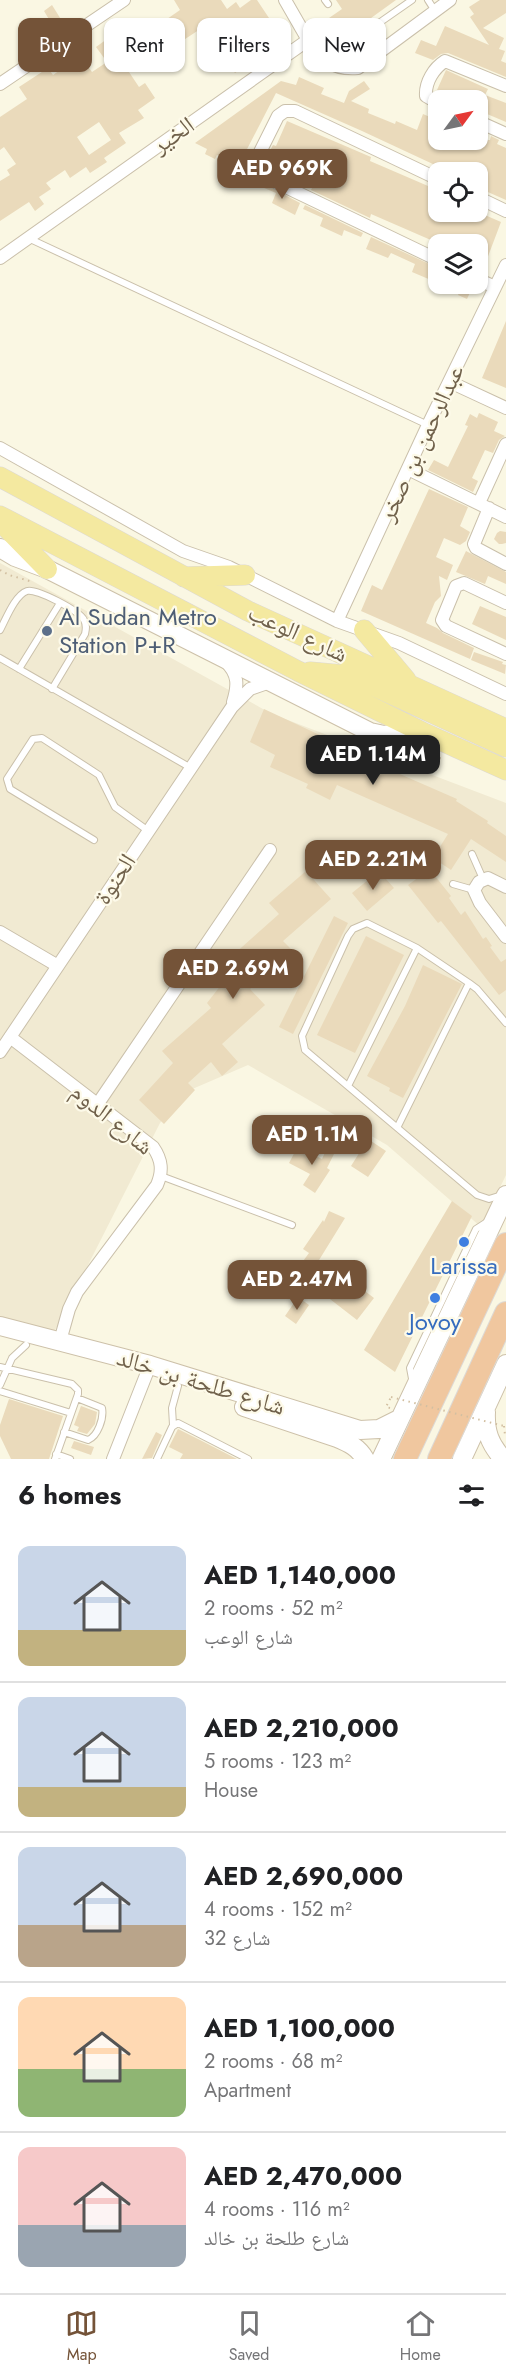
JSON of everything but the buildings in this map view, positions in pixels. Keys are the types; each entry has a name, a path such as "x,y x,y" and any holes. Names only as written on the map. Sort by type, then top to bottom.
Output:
{"highway":[{"path":"405,1459 506,1244"},
{"path":"439,1459 506,1313"}],"main road":[{"name":"شارع الوعب","path":"0,477 248,611 506,729"},
{"name":"شارع الوعب","path":"0,516 298,671 415,739 506,770"},
{"path":"0,522 47,569"},
{"path":"184,578 244,575"},
{"path":"364,630 410,684"},
{"path":"298,671 343,675 365,682 506,747"}],"street":[{"path":"0,84 124,0"},
{"path":"285,0 303,31"},
{"path":"386,44 432,5 450,0"},
{"name":"الخير","path":"0,258 303,44"},
{"path":"428,97 426,89 435,67 445,61 506,86"},
{"path":"428,174 295,111 285,111 278,116 258,156 257,164 258,171 265,177 428,255"},
{"path":"488,126 506,134"},
{"path":"488,202 506,211"},
{"name":"عبدالرحمن بن صخر","path":"337,621 428,424 506,266"},
{"path":"488,284 495,287"},
{"path":"450,382 506,408"},
{"path":"506,444 484,506 474,543 476,548 506,564"},
{"name":"شارع الوعب","path":"0,448 183,551 244,575 337,621 399,643 506,694"},
{"path":"408,469 506,517"},
{"name":"شارع الوعب","path":"0,548 15,557 47,569 377,735 415,739"},
{"path":"506,603 460,584 456,586 442,621 446,626 506,654"},
{"name":"الحنوة","path":"224,660 230,666 237,681 232,707"},
{"name":"الحنوة","path":"0,1052 147,830 232,707 250,689 270,682"},
{"path":"97,1105 270,850"},
{"path":"506,887 494,880 483,879 474,890 480,903 506,937"},
{"path":"0,932 58,966"},
{"name":"شارع الدوم","path":"10,1037 153,1147 159,1156 161,1176 157,1185 77,1292 69,1309 60,1341"},
{"path":"381,1459 392,1413 415,1387 506,1194"},
{"name":"شارع طلحة بن خالد","path":"0,1326 60,1341 148,1370 360,1430 380,1429 392,1413"},
{"name":"شارع طلحة بن خالد","path":"0,1339 148,1370 178,1386 337,1438 351,1444 360,1451 365,1459"},
{"path":"462,1459 506,1364"},
{"path":"112,1459 148,1370"},
{"path":"486,1406 487,1434 503,1459"}],"lane":[{"path":"386,18 412,0"},
{"path":"28,237 428,424"},
{"path":"0,630 20,596 28,591 38,591 81,616 86,629 52,689"},
{"path":"19,669 60,603"},
{"path":"0,658 191,768"},
{"path":"94,840 10,789 7,779 33,739 42,738 97,773 115,807 147,830"},
{"path":"472,854 483,879"},
{"path":"453,884 474,890"},
{"path":"506,1023 469,983 417,948 367,923 353,929 348,936 306,1028 302,1042 306,1050 477,1195 489,1199 506,1194"},
{"path":"348,1086 417,948"},
{"path":"398,1126 469,983"},
{"path":"161,1176 292,1225"},
{"path":"415,1387 409,1374 410,1368 476,1229 481,1224 494,1219"},
{"path":"469,1225 476,1229"},
{"path":"0,1385 16,1352 26,1345"},
{"path":"0,1367 72,1384 78,1390 56,1457 70,1459"},
{"path":"157,1459 173,1425 172,1408 178,1386"},
{"path":"0,1391 71,1413"},
{"path":"64,1432 88,1440 96,1434 103,1414 102,1408 77,1398"},
{"path":"173,1425 181,1424 248,1459"}],"path":[{"path":"0,570 34,583 38,591"},
{"path":"415,739 450,762"},
{"path":"392,1413 391,1397 504,1426"}],"shaded area":[{"path":"0,563 272,714 506,803 506,1175 481,1227 387,1145 248,1065 190,1090 160,1123 51,1338 0,1325"}],"place":[{"name":"Al Sudan Metro Station P+R","path":"47,631"},
{"name":"Larissa","path":"464,1242"},
{"name":"Jovoy","path":"435,1298"}]}
